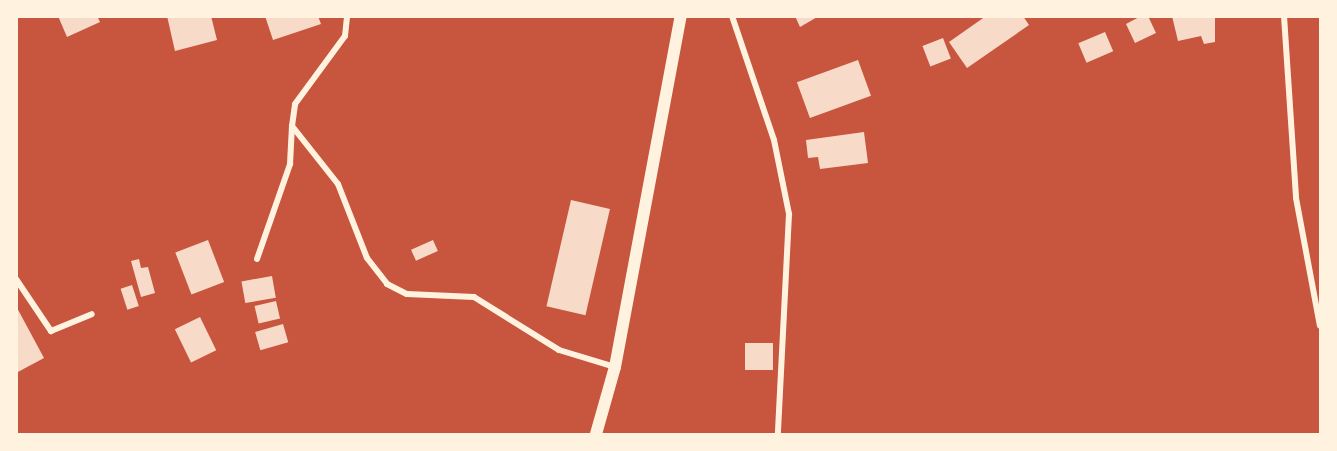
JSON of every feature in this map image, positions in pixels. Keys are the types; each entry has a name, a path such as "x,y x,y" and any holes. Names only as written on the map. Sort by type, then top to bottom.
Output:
{"main road":[{"path":"596,435 615,366 681,16"}],"street":[{"path":"257,260 290,164 295,104 345,36 347,16"},
{"path":"732,16 774,140 789,214 778,435"},
{"path":"1284,16 1298,208 1320,326"},
{"path":"292,126 338,184 367,258 387,284 415,295 474,297 559,350 615,366"},
{"path":"16,279 51,331 92,314"}],"building":[{"path":"58,16 97,16 100,22 67,37"},
{"path":"167,16 211,16 217,40 175,51"},
{"path":"265,16 318,16 321,24 273,40"},
{"path":"795,16 819,16 800,27"},
{"path":"986,16 1023,16 1029,25 967,68 949,42"},
{"path":"1141,16 1148,16 1156,33 1135,43 1126,24"},
{"path":"1172,16 1215,16 1215,42 1204,44 1201,36 1178,41"},
{"path":"1105,32 1113,51 1087,63 1078,43"},
{"path":"943,38 951,59 930,66 922,46"},
{"path":"858,60 871,96 810,118 797,82"},
{"path":"864,132 868,163 820,169 818,157 808,158 806,140"},
{"path":"571,200 610,209 585,315 546,306"},
{"path":"208,240 224,282 191,295 175,253"},
{"path":"433,240 438,251 416,261 411,250"},
{"path":"139,259 141,268 148,267 155,293 141,297 131,261"},
{"path":"272,276 276,298 245,303 241,281"},
{"path":"132,285 139,306 127,310 121,289"},
{"path":"276,301 280,319 259,323 255,306"},
{"path":"16,306 44,358 16,373"},
{"path":"200,317 216,350 191,363 175,329"},
{"path":"283,324 288,342 260,350 255,332"},
{"path":"745,343 773,343 773,370 745,370"}]}
